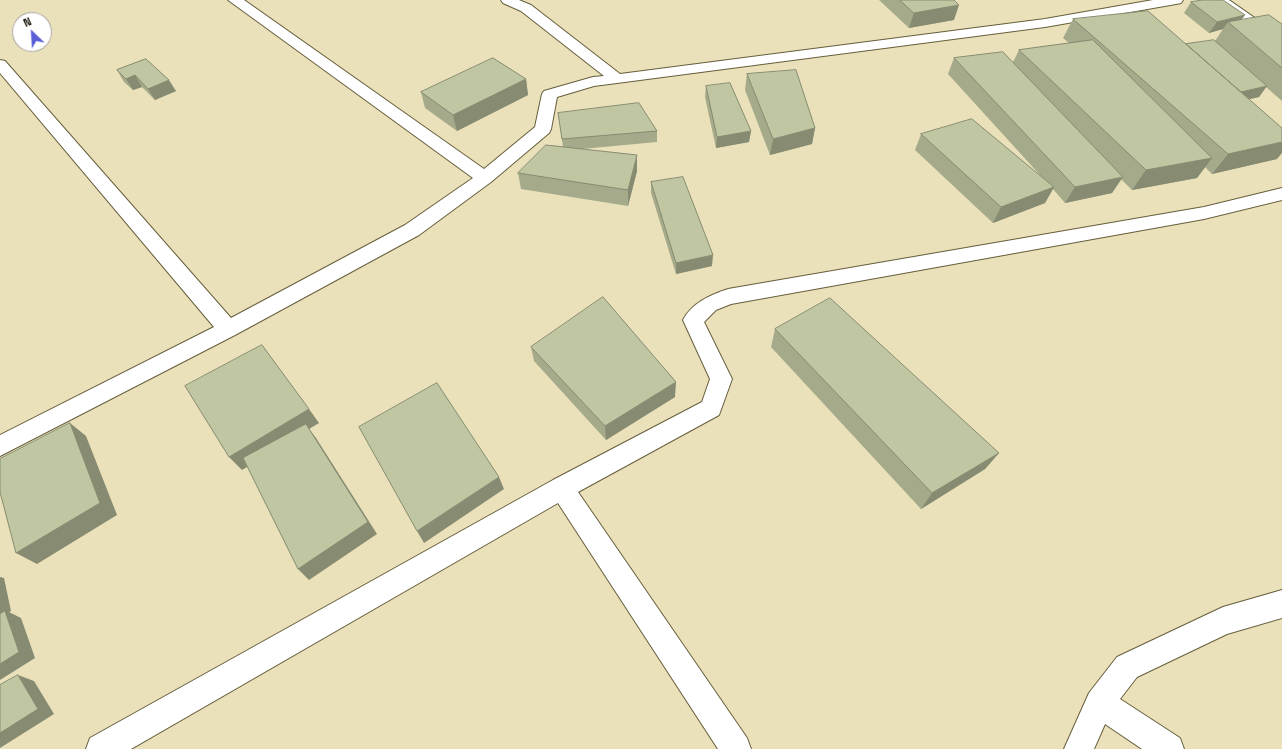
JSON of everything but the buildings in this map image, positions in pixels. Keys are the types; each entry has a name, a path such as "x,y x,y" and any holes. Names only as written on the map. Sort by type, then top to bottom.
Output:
{"street":[{"path":"235,0 485,178"},
{"path":"508,0 526,8 616,78"},
{"path":"0,446 228,329 412,230 485,178 543,129 550,94 593,82 616,78 1045,23 1176,0"},
{"path":"1220,0 1282,44"},
{"path":"0,64 228,329"},
{"path":"101,749 562,488 711,408 721,379 692,320 709,305 728,297 1204,213 1282,194"},
{"path":"562,488 736,749"},
{"path":"1079,749 1099,703 1127,667 1223,621 1282,604"},
{"path":"1099,703 1169,749"}]}
